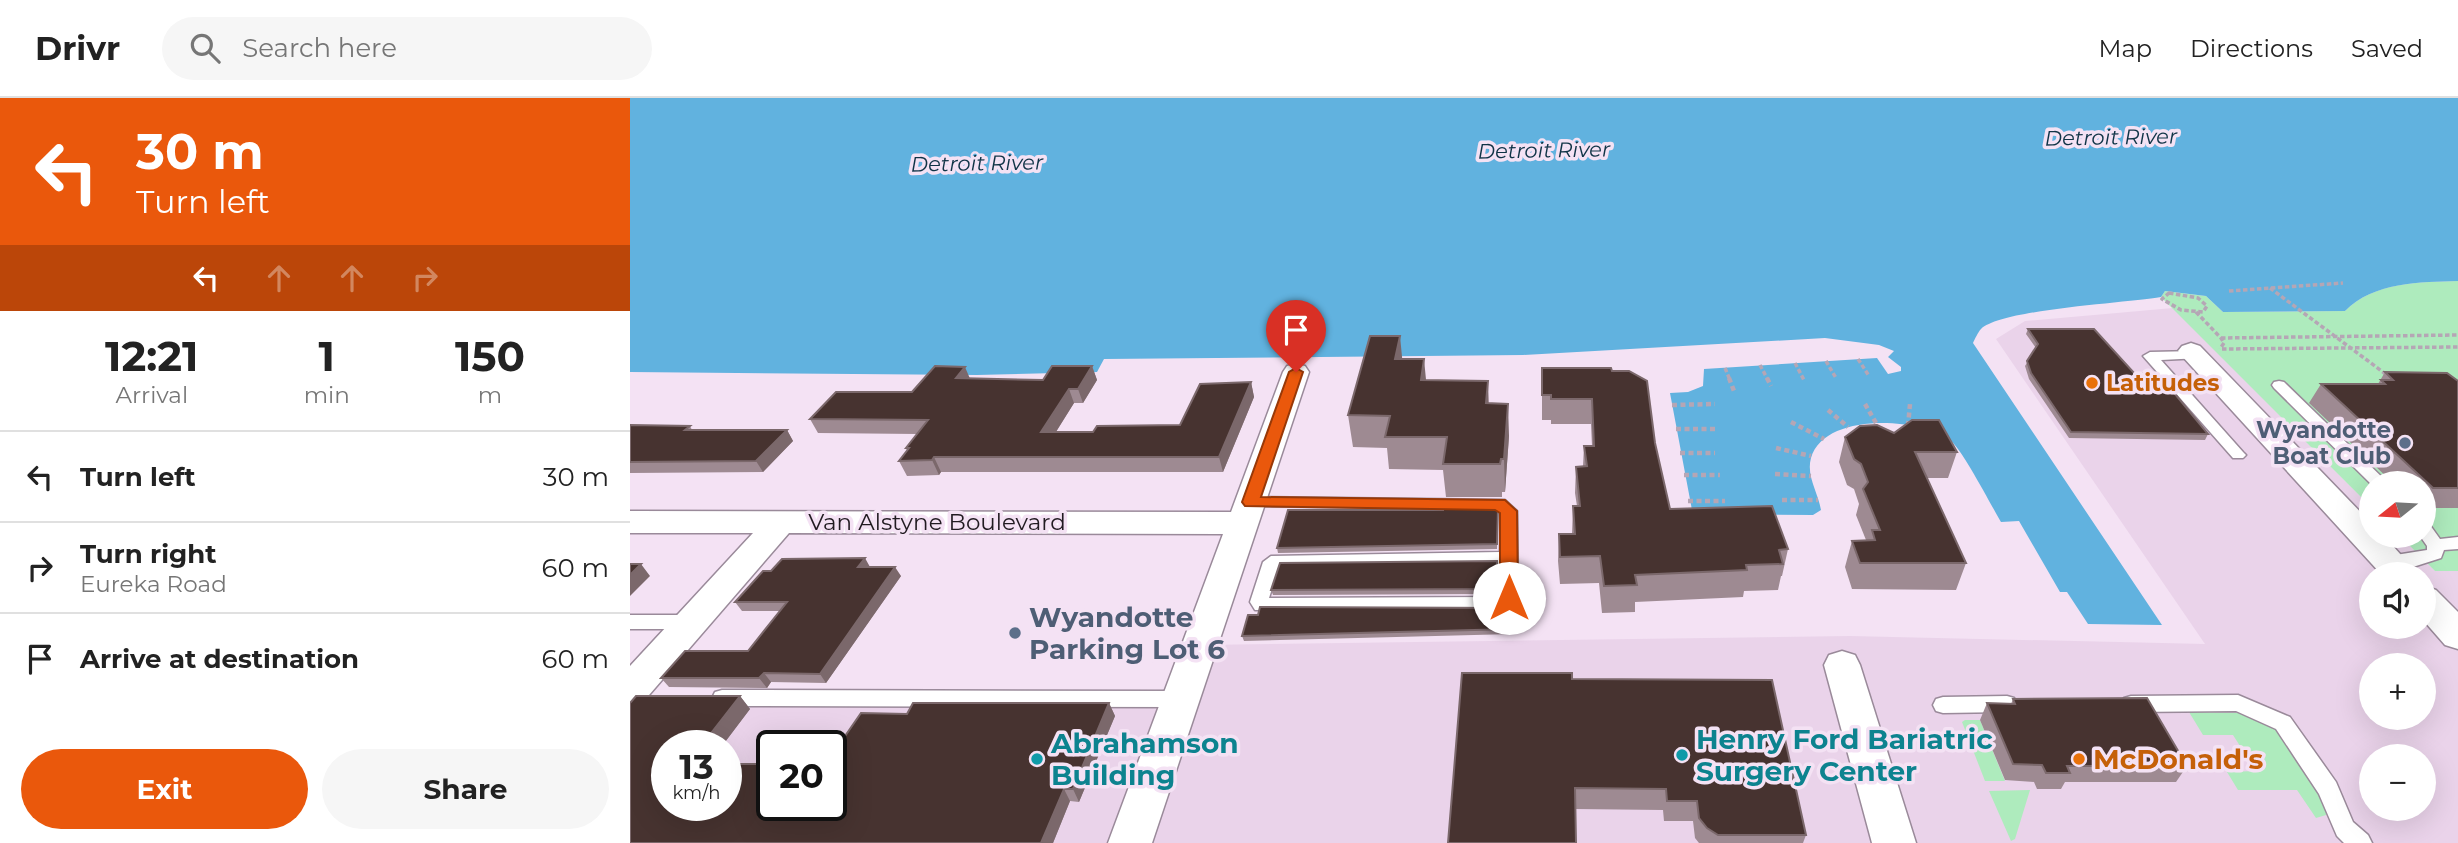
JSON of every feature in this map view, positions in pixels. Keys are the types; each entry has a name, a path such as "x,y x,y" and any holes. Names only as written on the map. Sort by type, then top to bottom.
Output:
{"street":[{"path":"2203,351 2391,562"},
{"path":"1130,843 1296,372"},
{"name":"Van Alstyne Boulevard","path":"630,522 782,522 1247,512"},
{"path":"635,696 691,622 782,522"},
{"path":"2436,612 2458,635"},
{"path":"1842,665 1894,843"}],"lane":[{"path":"2203,351 2150,356 2238,455"},
{"path":"2279,385 2368,471"},
{"path":"1247,512 1499,504 1508,511 1509,558 1509,598 1493,604 1262,605 1259,602 1272,562 1277,560 1509,558"},
{"path":"2436,545 2458,543"},
{"path":"2410,562 2435,554 2436,548"},
{"path":"630,622 691,622"},
{"path":"702,698 1182,699"},
{"path":"2115,704 2238,703 2283,723 2328,789 2352,836"},
{"path":"1943,705 2023,704"}],"path":[{"path":"2229,291 2343,283"},
{"path":"2270,288 2334,337 2354,347 2393,381"},
{"path":"2169,293 2184,294 2198,298 2207,306 2203,312 2187,312 2169,306 2162,299 2169,293"},
{"path":"2221,338 2458,335"},
{"path":"2203,351 2458,347"},
{"path":"1858,359 1870,376"},
{"path":"1826,361 1836,378"},
{"path":"1795,363 1804,380"},
{"path":"1760,365 1771,386"},
{"path":"1726,368 1734,391"},
{"path":"1672,405 1715,404"},
{"path":"1865,404 1875,424"},
{"path":"1908,426 1910,404"},
{"path":"1828,410 1848,427"},
{"path":"1791,422 1825,439"},
{"path":"1676,429 1715,429"},
{"path":"1776,447 1811,456"},
{"path":"1680,453 1715,453"},
{"path":"1775,474 1811,476"},
{"path":"1684,475 1720,475"},
{"path":"1782,500 1818,499"},
{"path":"1688,501 1725,501"}],"shaded area":[{"path":"2173,308 2359,495 2359,548 2412,548 2426,562 2359,562 2359,639 2436,639 2436,571 2458,571 2458,843 630,843 630,698 1181,699 1200,645 1850,636 2205,644 1996,339 2025,321"}],"green space":[{"path":"2458,281 2458,571 2436,571 2436,562 2426,562 2412,548 2436,548 2436,471 2359,471 2359,495 2161,297 2165,291 2206,296 2223,312 2345,311 2369,294 2413,283"},
{"path":"2189,712 2245,713 2276,727 2324,791 2328,810 2326,815 2316,818 2297,790 2238,790 2227,772 2256,771 2233,735 2203,735"},
{"path":"1980,720 2005,781 1985,781 1962,722"},
{"path":"2030,790 2015,839 2011,841 1989,791"}],"water":[{"name":"Detroit River","path":"630,98 2458,98 2458,281 2413,283 2383,289 2356,301 2345,311 2223,312 2206,296 2165,291 2161,297 2013,316 1981,329 1973,343 2162,625 2088,624 2067,592 2060,592 2019,521 2001,522 1955,445 1936,432 1896,423 1874,423 1853,426 1834,433 1819,443 1810,465 1811,478 1821,510 1813,515 1702,514 1692,510 1670,393 1688,392 1703,386 1704,369 1877,358 1888,374 1901,371 1901,367 1888,357 1894,351 1879,345 1825,338 1523,355 1104,359 1097,372 977,375 630,372"}],"building":[{"name":"Latitudes","path":"2028,329 2094,329 2134,373 2151,373 2159,382 2166,383 2208,434 2071,432 2031,373 2027,361 2038,344"},
{"path":"1370,336 1400,336 1395,359 1424,359 1421,380 1488,381 1486,403 1508,404 1504,459 1501,459 1500,464 1443,464 1447,437 1385,437 1390,416 1348,415"},
{"path":"935,366 965,367 956,378 1043,380 1052,366 1092,366 1078,389 1069,389 1041,432 1093,432 1097,426 1180,425 1200,384 1251,382 1219,457 934,457 932,460 899,461 928,420 810,419 836,392 912,392"},
{"path":"1542,368 1611,368 1612,371 1629,371 1647,381 1655,443 1670,509 1772,506 1788,549 1779,550 1783,564 1746,565 1747,570 1635,575 1637,585 1604,586 1600,556 1560,557 1559,534 1575,534 1573,506 1580,506 1576,467 1587,466 1584,446 1594,446 1592,399 1551,399 1551,395 1542,395"},
{"name":"Wyandotte Boat Club","path":"2385,372 2447,373 2458,381 2458,488 2436,488 2436,471 2415,471 2321,384 2385,384 2381,380 2393,380"},
{"path":"1912,420 1939,420 1957,452 1915,452 1966,563 1860,563 1852,541 1875,540 1872,530 1880,530 1863,489 1868,482 1845,437 1860,426 1877,425 1894,433"},
{"path":"630,425 690,426 685,430 787,430 756,461 630,462"},
{"path":"1443,505 1494,506 1498,509 1497,544 1277,548 1288,510 1443,510"},
{"path":"865,558 858,567 895,567 820,674 764,673 759,678 661,678 685,651 748,651 787,602 735,602 763,571 771,571 782,559"},
{"path":"1497,561 1497,586 1491,589 1271,590 1280,563"},
{"path":"630,564 641,564 630,575"},
{"path":"1260,607 1513,608 1513,629 1242,636 1248,615 1258,615"},
{"path":"1462,673 1572,673 1572,679 1772,680 1806,835 1718,835 1707,828 1699,818 1697,801 1667,801 1666,789 1575,788 1576,843 1448,843"},
{"path":"636,696 740,696 713,730 651,730 651,821 742,821 742,764 756,764 756,821 847,821 847,733 861,713 907,714 913,703 1109,703 1073,789 1064,789 1041,843 630,843 630,703"},
{"name":"McDonald's","path":"2147,698 2187,766 2067,766 2070,773 2046,773 2042,765 2013,764 1987,703 2015,704 2013,699"}],"place":[{"name":"Latitudes","path":"2092,383"},
{"name":"Wyandotte Boat Club","path":"2405,443"},
{"name":"Wyandotte Parking Lot 6","path":"1015,633"},
{"name":"Henry Ford Bariatric Surgery Center","path":"1682,755"},
{"name":"Abrahamson Building","path":"1037,759"},
{"name":"McDonald's","path":"2079,759"}],"route":[{"path":"1296,372 1251,502 1499,504 1508,511 1509,598"}]}
